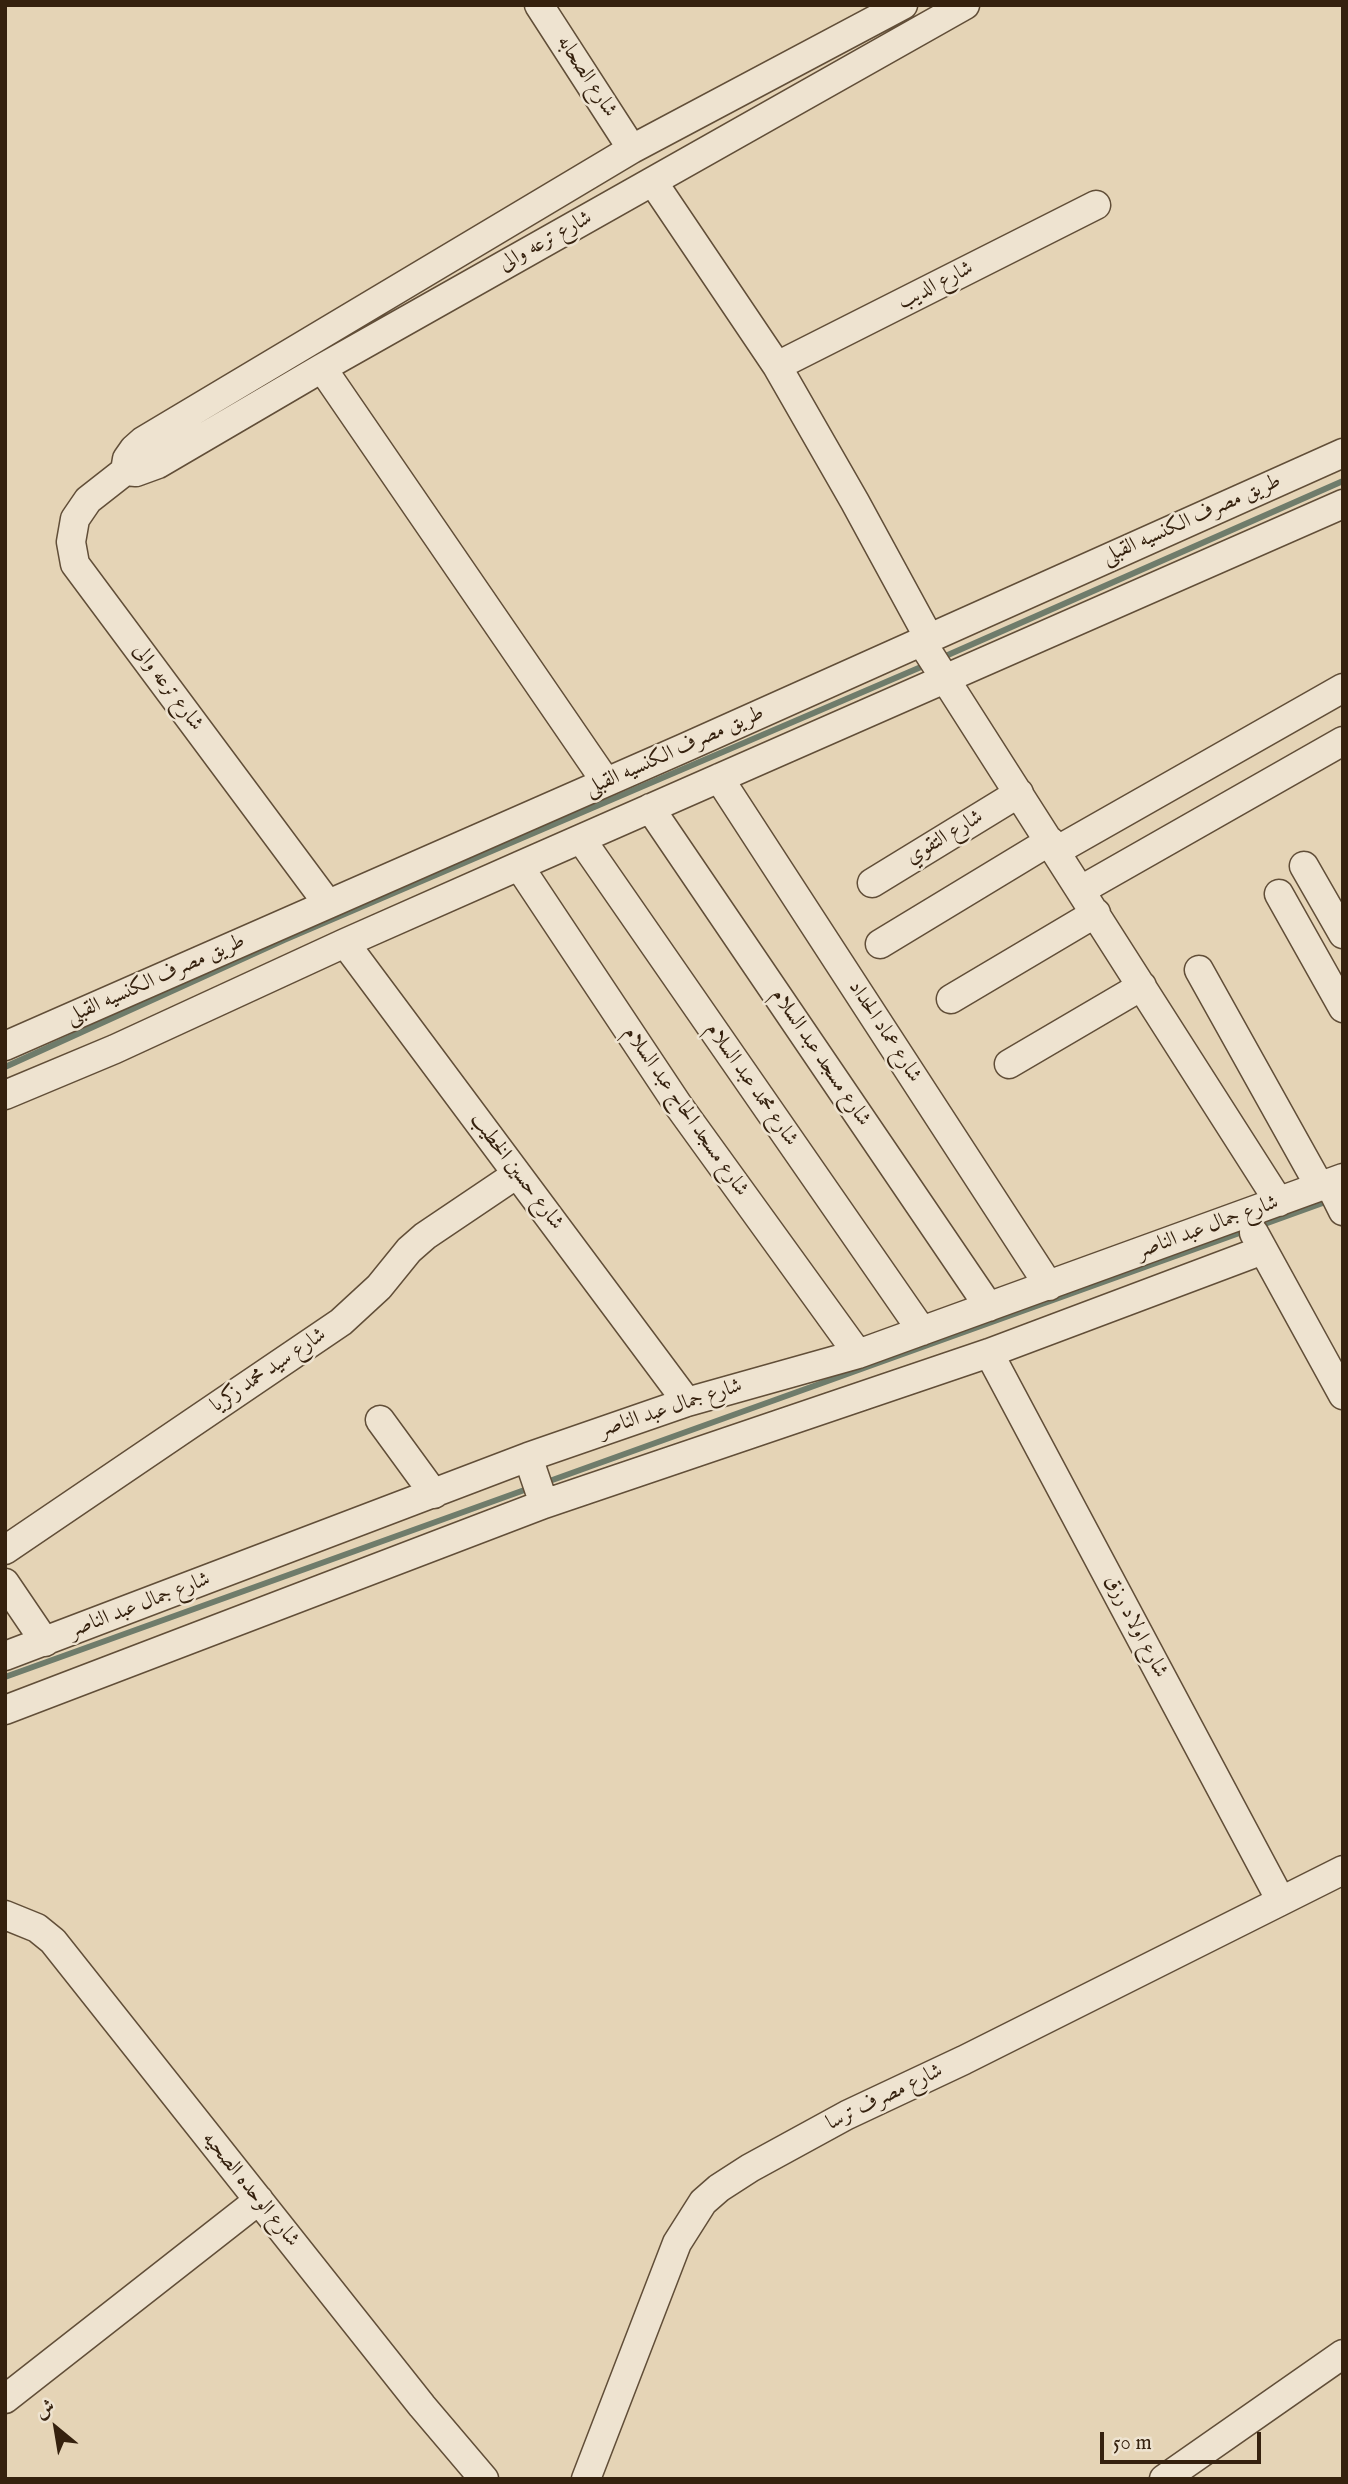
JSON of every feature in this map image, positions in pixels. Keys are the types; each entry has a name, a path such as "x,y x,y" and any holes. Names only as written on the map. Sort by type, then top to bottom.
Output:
{"street":[{"name":"شارع الصحابه","path":"539,5 632,149"},
{"name":"شارع ترعه والى","path":"328,904 75,564 71,541 75,519 88,500 125,471 127,459 143,441 632,149 903,5"},
{"name":"شارع ترعه والى","path":"125,471 136,472 158,464 322,368 965,5"},
{"path":"724,100 743,130"},
{"path":"653,182 777,366 855,502 945,678 1279,1202"},
{"name":"شارع الديب","path":"777,366 1096,205"},
{"path":"322,368 606,782"},
{"name":"طريق مصرف الكنسيه القبلى","path":"5,1046 684,748 1343,453"},
{"name":"طريق مصرف الكنسيه القبلى","path":"5,1095 115,1049 345,943 712,780 1343,504"},
{"path":"880,944 1052,846 1343,688"},
{"path":"951,999 1088,902 1343,741"},
{"name":"شارع عماد الحداد","path":"684,748 712,780 1049,1286"},
{"name":"شارع التقوي","path":"872,883 1019,793"},
{"name":"شارع مسجد عبد السلام","path":"650,808 989,1307"},
{"name":"شارع محمد عبد السلام","path":"581,839 922,1331"},
{"name":"شارع مسجد الحاج عبد السلام","path":"519,866 678,1105 858,1354"},
{"path":"1304,866 1343,934"},
{"path":"1279,894 1343,1008"},
{"name":"شارع حسين الخطيب","path":"345,943 687,1402"},
{"path":"1199,970 1334,1192"},
{"path":"1009,1064 1142,986"},
{"name":"شارع سيد محمد زكريا","path":"5,1550 341,1322 379,1287 409,1250 425,1236 517,1174"},
{"name":"شارع جمال عبد الناصر","path":"5,1710 543,1500 989,1353 1252,1230 1279,1202 1334,1192"},
{"path":"1252,1230 1343,1395"},
{"name":"شارع جمال عبد الناصر","path":"5,1656 433,1494 529,1462 687,1402 858,1354 1049,1286 1252,1230"},
{"name":"شارع اولاد رزق","path":"989,1353 1281,1900"},
{"path":"380,1420 433,1494"},
{"path":"529,1462 543,1500"},
{"path":"5,1583 45,1642"},
{"name":"شارع مصرف ترسا","path":"586,2479 677,2244 703,2202 750,2168 847,2115 964,2060 1343,1870"},
{"name":"شارع الوحده الصحيه","path":"5,1915 37,1928 52,1941 422,2406 484,2479"},
{"path":"5,2399 259,2200"},
{"path":"1164,2479 1343,2354"}],"waterway":[{"path":"941,658 1343,481"},
{"path":"5,1067 284,940 928,664"},
{"path":"1259,1226 1331,1200"},
{"path":"544,1483 1245,1231"},
{"path":"5,1677 530,1488"}]}
